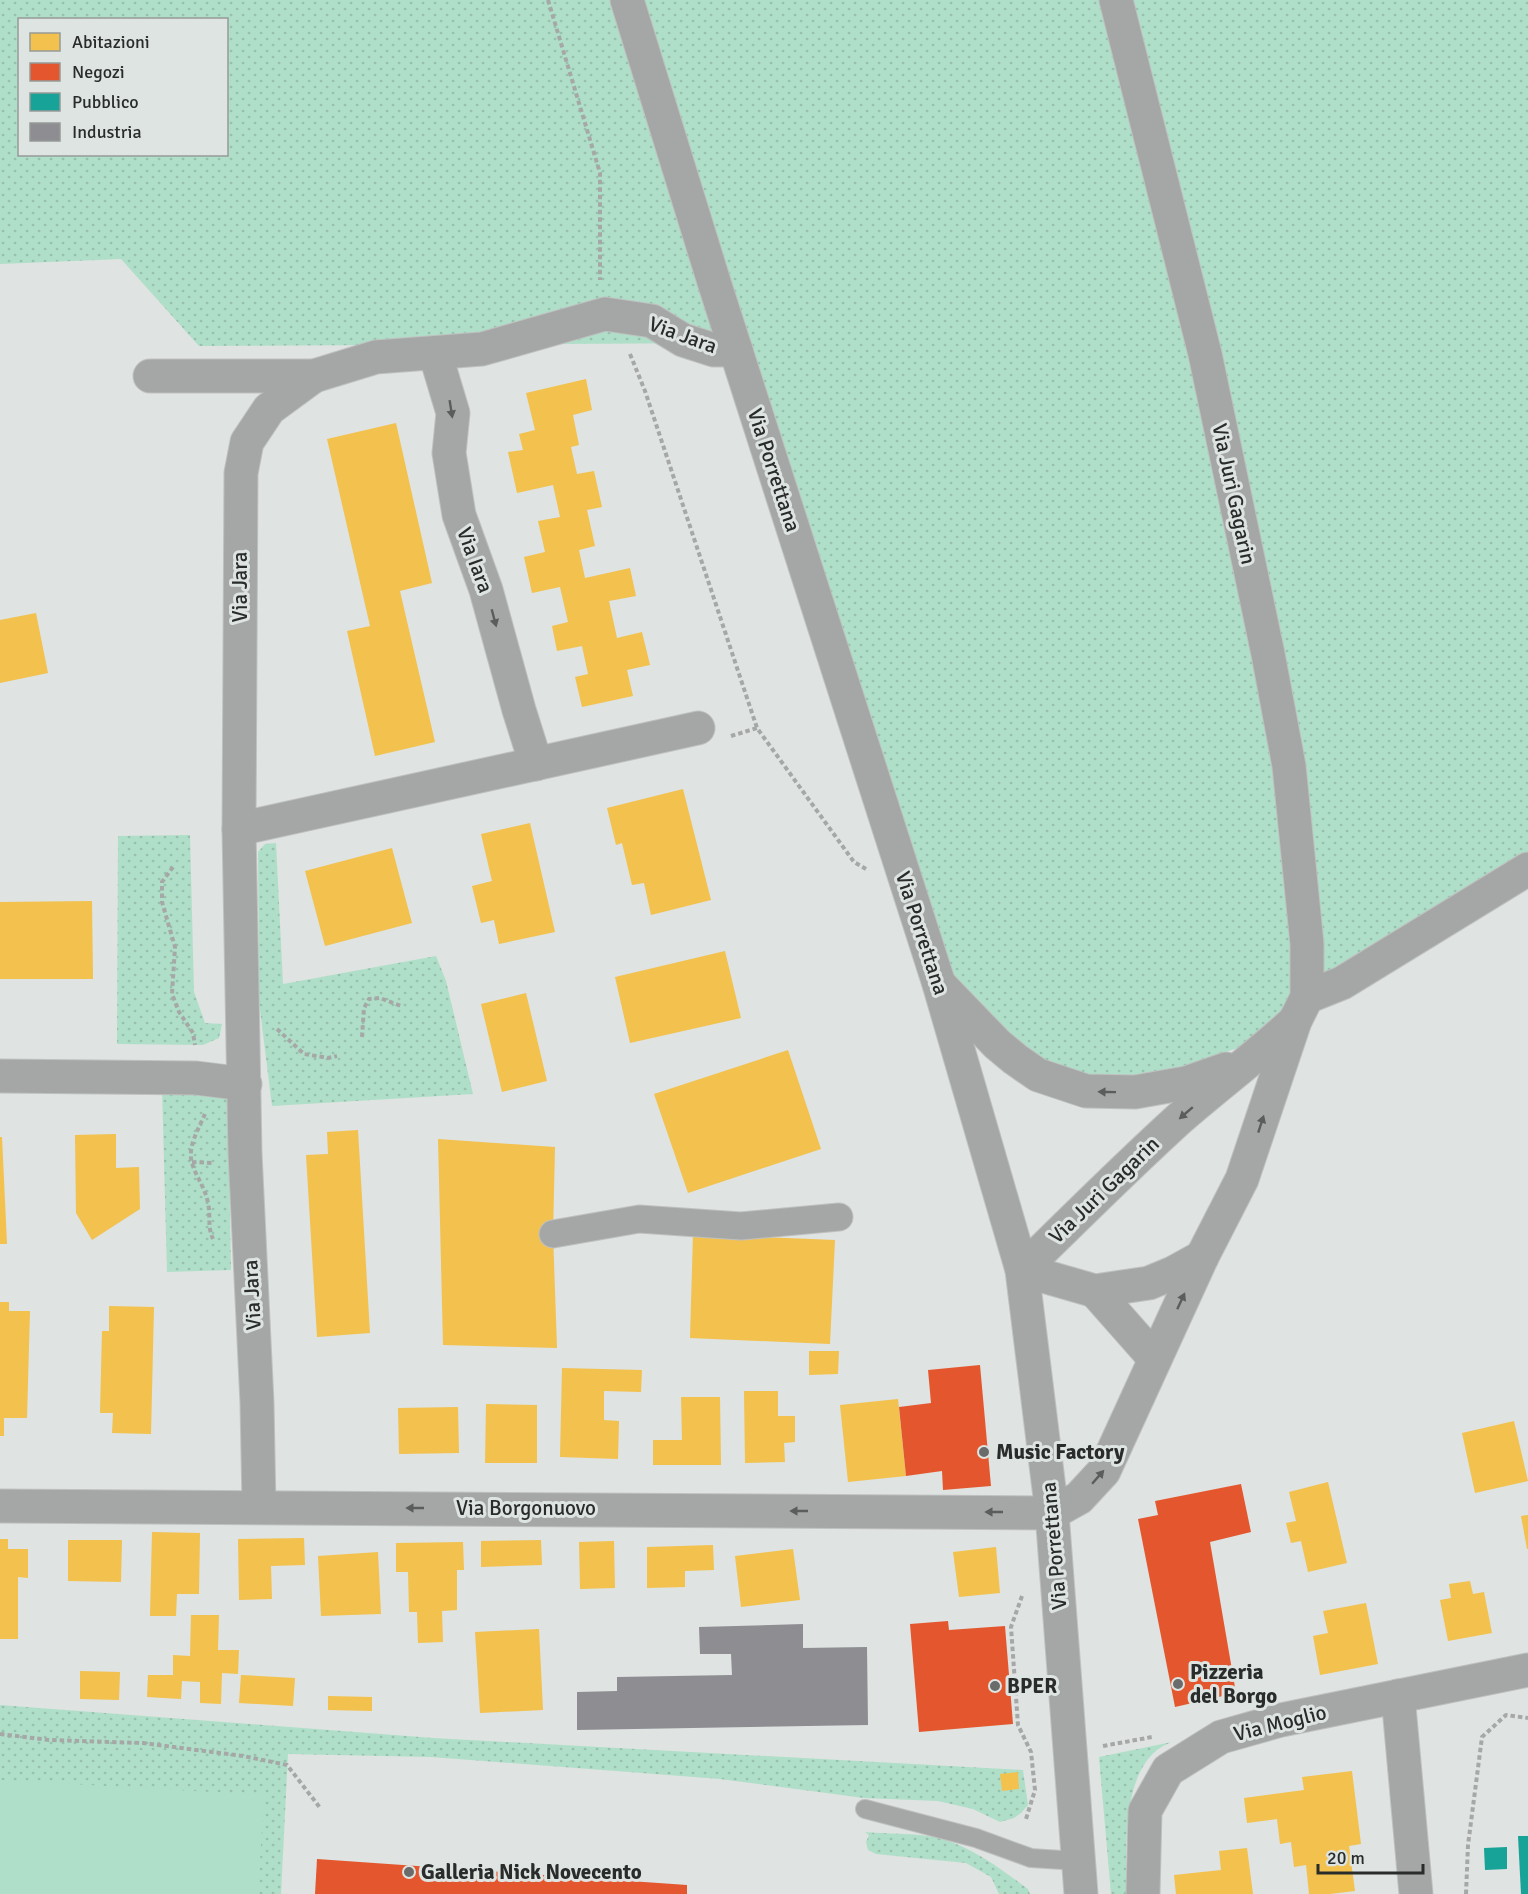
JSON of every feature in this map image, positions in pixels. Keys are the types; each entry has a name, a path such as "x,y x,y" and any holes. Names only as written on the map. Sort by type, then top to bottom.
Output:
{"main road":[{"name":"Via Porrettana","path":"627,0 736,350 939,984 1022,1270 1053,1512 1080,1894"}],"street":[{"name":"Via Juri Gagarin","path":"1053,1512 1079,1498 1104,1472 1202,1257 1242,1179 1301,1009 1307,944 1290,777 1268,654 1205,354 1116,0"},
{"name":"Via Jara","path":"150,376 314,376 376,357 482,349 605,314 652,321 683,340 714,350 736,350"},
{"name":"Via Iara","path":"435,353 453,413 449,453 459,515 486,590 536,764"},
{"name":"Via Jara","path":"259,1506 257,1403 245,1153 239,829 241,473 247,442 269,409 314,376"},
{"path":"239,829 698,728"},
{"name":"Via Juri Gagarin","path":"1022,1270 1179,1119 1267,1046 1301,1009 1528,869"},
{"name":"Via Juri Gagarin","path":"939,984 1015,1059 1038,1075 1086,1091 1135,1092 1176,1085 1245,1062"},
{"path":"0,1077 196,1078 245,1084"},
{"path":"553,1234 639,1219 741,1226 839,1217"},
{"name":"Via Juri Gagarin","path":"1022,1270 1095,1291 1149,1283 1202,1257"},
{"path":"1095,1291 1155,1359"},
{"name":"Via Borgonuovo","path":"0,1506 1053,1512"},
{"name":"Via Moglio","path":"1143,1894 1145,1811 1168,1770 1221,1737 1281,1720 1528,1670"},
{"path":"1398,1696 1416,1894"}],"lane":[{"path":"865,1809 976,1838 1031,1858 1078,1861"}],"path":[{"path":"548,0 600,173 599,278 602,285"},
{"path":"630,353 645,391 757,728 854,862 869,871"},
{"path":"173,867 162,882 162,902 175,947 172,994 179,1012 193,1033 196,1051"},
{"path":"362,1037 364,1008 369,999 380,998 401,1006"},
{"path":"270,1024 304,1054 328,1058 337,1056"},
{"path":"1022,1595 1011,1627 1018,1725 1031,1752 1035,1790 1026,1819"},
{"path":"1466,1894 1468,1845 1482,1737 1506,1715 1528,1718"},
{"path":"1070,1752 1180,1732 1199,1751"},
{"path":"0,1734 49,1740 143,1743 243,1756 287,1765 321,1809"}],"green space":[{"path":"0,0 1528,0 1528,885 1256,1042 1129,1084 1056,1075 954,1014 730,343 199,346 121,259 0,264"},
{"path":"190,835 194,992 205,1023 222,1024 219,1038 203,1045 117,1044 118,836"},
{"path":"276,843 283,984 436,956 446,981 473,1094 272,1106 259,1002 258,852 265,844"},
{"path":"162,1088 226,1095 231,1270 167,1272"},
{"path":"0,1705 433,1738 1023,1770 1028,1805 1014,1818 1000,1822 973,1809 938,1801 864,1798 720,1779 431,1757 288,1754 281,1894 0,1894"},
{"path":"1172,1742 1156,1751 1145,1764 1137,1780 1128,1818 1126,1894 1111,1894 1099,1757"},
{"path":"0,1780 264,1795 258,1894 0,1894"},
{"path":"865,1832 917,1835 947,1840 972,1851 1028,1889 1030,1894 999,1894 991,1877 966,1863 876,1854 868,1850 866,1842 869,1835"}],"building: Abitazioni":[{"path":"586,379 592,410 573,415 579,445 571,447 577,474 594,471 602,507 587,510 595,546 579,550 585,578 630,568 636,596 609,601 617,638 642,632 650,665 627,670 633,696 582,707 575,677 588,674 582,646 557,651 552,626 568,622 560,587 532,593 524,557 545,552 538,521 560,517 553,485 517,493 508,452 523,450 519,434 535,430 526,393"},
{"path":"396,423 432,583 400,591 435,742 375,756 347,631 370,626 327,439"},
{"path":"36,613 48,673 0,683 0,620"},
{"path":"683,789 711,900 651,915 644,883 632,885 622,843 616,845 607,808"},
{"path":"530,823 555,932 499,944 494,920 481,923 472,886 492,881 481,834"},
{"path":"392,848 412,923 325,946 305,871"},
{"path":"92,901 93,979 0,979 0,902"},
{"path":"725,951 741,1018 630,1043 615,977"},
{"path":"526,993 547,1081 502,1092 481,1004"},
{"path":"788,1050 821,1149 688,1193 654,1094"},
{"path":"358,1130 370,1333 317,1337 306,1155 328,1154 327,1132"},
{"path":"116,1134 116,1168 139,1167 140,1209 92,1240 76,1213 75,1135"},
{"path":"0,1137 2,1137 7,1244 0,1244"},
{"path":"438,1139 555,1147 553,1234 557,1348 443,1345"},
{"path":"693,1234 835,1240 830,1344 690,1338"},
{"path":"0,1302 9,1302 9,1311 30,1311 27,1418 4,1418 4,1436 0,1436"},
{"path":"109,1306 154,1307 151,1434 112,1433 113,1413 100,1413 102,1331 109,1331"},
{"path":"809,1351 839,1351 838,1374 809,1375"},
{"path":"562,1368 642,1370 641,1392 604,1391 604,1420 619,1421 618,1459 560,1457"},
{"path":"744,1391 778,1391 778,1416 795,1416 795,1442 784,1443 785,1462 745,1463"},
{"path":"681,1397 720,1397 721,1465 653,1465 653,1440 682,1440"},
{"path":"898,1399 906,1476 848,1482 840,1405"},
{"path":"486,1404 537,1405 537,1463 485,1463"},
{"path":"458,1407 459,1453 399,1454 398,1408"},
{"path":"1514,1421 1528,1481 1475,1493 1462,1433"},
{"path":"1328,1482 1347,1563 1308,1572 1301,1541 1291,1543 1286,1523 1296,1521 1289,1492"},
{"path":"1528,1515 1528,1549 1527,1549 1521,1516"},
{"path":"152,1532 200,1533 199,1594 177,1594 176,1616 150,1616"},
{"path":"304,1538 305,1565 271,1566 272,1599 239,1600 238,1539"},
{"path":"0,1539 8,1539 8,1549 28,1549 28,1578 18,1577 18,1639 0,1639"},
{"path":"68,1540 122,1540 121,1582 68,1581"},
{"path":"541,1540 542,1565 481,1567 481,1541"},
{"path":"614,1541 615,1588 580,1589 579,1542"},
{"path":"463,1542 464,1570 457,1570 457,1610 442,1611 443,1642 418,1643 417,1612 409,1612 408,1572 396,1572 396,1543"},
{"path":"713,1545 714,1570 685,1571 685,1587 647,1588 647,1547"},
{"path":"996,1547 1000,1593 959,1597 953,1552"},
{"path":"793,1549 800,1600 741,1607 735,1556"},
{"path":"378,1552 381,1614 321,1616 318,1556"},
{"path":"1470,1581 1473,1594 1484,1592 1492,1633 1448,1641 1440,1600 1451,1598 1449,1584"},
{"path":"1366,1603 1378,1664 1320,1675 1313,1636 1328,1633 1323,1611"},
{"path":"191,1615 219,1615 218,1650 239,1650 238,1674 222,1673 221,1704 200,1703 200,1682 182,1681 181,1699 147,1697 148,1675 173,1675 173,1655 190,1656"},
{"path":"539,1629 543,1710 480,1713 475,1632"},
{"path":"80,1671 120,1672 119,1700 80,1699"},
{"path":"241,1675 295,1678 293,1706 239,1703"},
{"path":"328,1696 372,1697 372,1711 328,1710"},
{"path":"1352,1771 1361,1844 1349,1846 1355,1891 1309,1894 1306,1865 1294,1867 1291,1842 1280,1844 1277,1819 1247,1823 1244,1798 1304,1790 1302,1777"},
{"path":"1018,1772 1019,1789 1002,1791 1000,1774"},
{"path":"1247,1848 1253,1894 1176,1894 1174,1875 1221,1870 1219,1851"}],"building: Negozi":[{"path":"980,1365 991,1486 943,1490 942,1471 906,1476 899,1407 931,1403 928,1370"},
{"path":"1241,1484 1251,1532 1210,1542 1236,1693 1175,1707 1138,1519 1158,1515 1155,1501"},
{"path":"948,1621 949,1630 1005,1626 1013,1724 919,1732 910,1624"},
{"name":"Galleria Nick Novecento","path":"317,1859 687,1885 687,1894 315,1894"}],"building: Pubblico":[{"path":"1518,1836 1528,1836 1528,1894 1521,1894"},
{"path":"1507,1847 1507,1869 1485,1870 1484,1848"}],"building: Industria":[{"path":"803,1624 803,1648 867,1647 868,1725 577,1730 577,1692 617,1691 617,1677 732,1675 731,1654 700,1654 699,1627"}],"place":[{"name":"Music Factory","path":"984,1452"},
{"name":"Pizzeria del Borgo","path":"1178,1684"},
{"name":"BPER","path":"995,1686"},
{"name":"Galleria Nick Novecento","path":"409,1872"}]}
